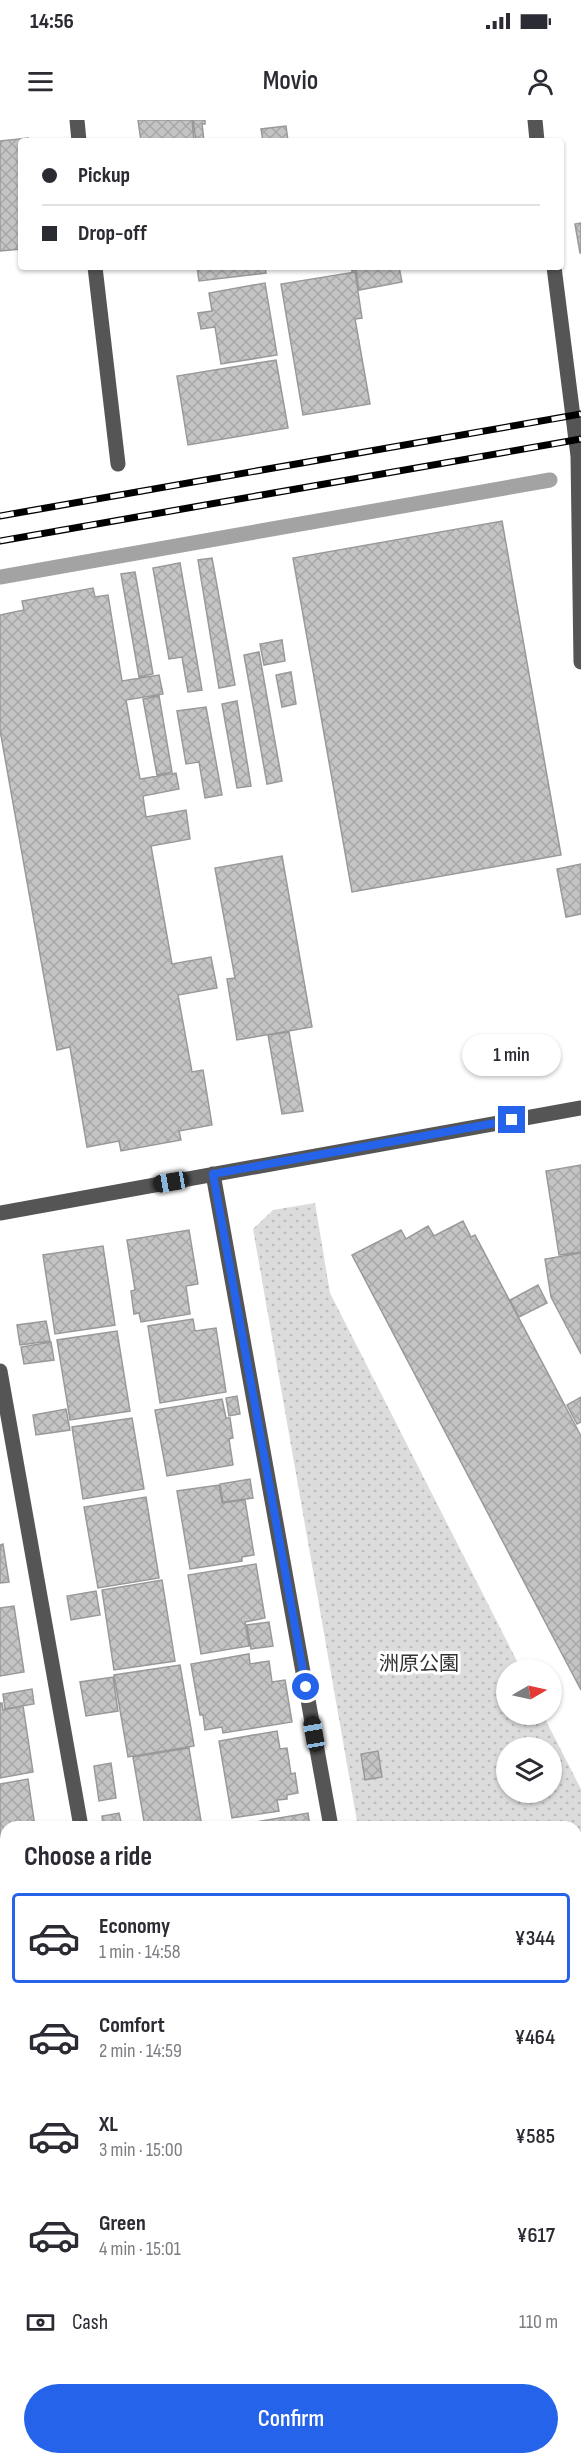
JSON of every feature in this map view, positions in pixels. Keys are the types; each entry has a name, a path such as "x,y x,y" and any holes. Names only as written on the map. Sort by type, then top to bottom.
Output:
{"street":[{"path":"77,120 80,138"},
{"path":"535,120 537,138"},
{"path":"95,270 118,464"},
{"path":"554,270 578,456 581,662"},
{"path":"0,1213 581,1108"},
{"path":"213,1174 330,1821"},
{"path":"0,1371 80,1821"}],"green space":[{"name":"洲原公園","path":"315,1203 330,1293 516,1659 496,1659 496,1725 548,1725 554,1737 496,1737 496,1803 562,1803 562,1752 581,1789 581,1821 357,1821 253,1229 273,1210"}],"building":[{"path":"138,120 192,120 194,138 141,138"},
{"path":"193,120 205,120 205,124 202,124 204,138 196,138"},
{"path":"286,126 288,138 262,138 261,129"},
{"path":"18,139 18,249 0,251 0,141"},
{"path":"581,223 581,253 580,253 575,224"},
{"path":"197,270 266,270 266,273 199,281"},
{"path":"356,270 400,270 402,282 359,290"},
{"path":"355,272 362,318 355,319 370,404 303,415 281,284"},
{"path":"265,283 277,355 221,364 215,327 201,329 198,313 212,311 209,293"},
{"path":"276,360 288,428 188,445 177,376"},
{"path":"502,521 561,855 352,892 293,558"},
{"path":"212,558 235,685 219,688 198,560"},
{"path":"180,563 202,690 188,692 182,657 169,659 153,568"},
{"path":"135,572 153,674 139,677 121,574"},
{"path":"93,588 95,597 108,595 122,681 159,675 163,694 126,700 140,779 176,773 179,789 143,796 146,817 186,810 190,839 151,846 172,964 211,957 217,988 178,995 192,1072 203,1070 212,1125 179,1131 181,1140 121,1151 119,1141 87,1147 70,1047 57,1050 0,730 0,615 24,610 22,601"},
{"path":"282,640 285,661 264,665 260,644"},
{"path":"259,652 282,781 267,784 244,655"},
{"path":"291,672 296,704 282,707 276,675"},
{"path":"159,696 172,772 157,775 143,699"},
{"path":"237,701 251,786 237,788 222,704"},
{"path":"206,707 222,795 205,798 199,762 186,764 177,711"},
{"path":"282,856 312,1027 237,1040 227,979 235,978 215,868"},
{"path":"581,864 581,914 566,917 557,869"},
{"path":"289,1032 303,1111 282,1114 268,1035"},
{"path":"581,1165 581,1252 559,1255 546,1171"},
{"path":"463,1221 471,1237 475,1235 581,1436 581,1690 352,1255 401,1230 406,1239 428,1226 434,1236"},
{"path":"189,1230 198,1284 186,1286 190,1314 141,1322 139,1313 134,1314 131,1291 135,1290 127,1240"},
{"path":"103,1246 115,1325 55,1334 43,1255"},
{"path":"581,1253 581,1354 551,1297 545,1259"},
{"path":"538,1285 547,1303 519,1317 510,1300"},
{"path":"193,1319 195,1331 216,1328 226,1392 160,1403 148,1326"},
{"path":"46,1321 50,1341 20,1345 17,1325"},
{"path":"117,1331 130,1411 70,1420 57,1340"},
{"path":"51,1342 54,1360 24,1364 21,1347"},
{"path":"237,1396 240,1414 229,1416 226,1398"},
{"path":"581,1397 581,1422 577,1424 567,1405"},
{"path":"222,1399 226,1418 230,1418 233,1438 229,1439 233,1465 167,1476 155,1410"},
{"path":"66,1409 70,1430 36,1435 33,1415"},
{"path":"132,1418 144,1489 83,1499 72,1427"},
{"path":"250,1479 253,1498 223,1502 220,1484"},
{"path":"219,1485 222,1503 245,1500 254,1555 242,1557 242,1561 190,1569 177,1491"},
{"path":"146,1497 159,1578 98,1588 84,1507"},
{"path":"3,1544 9,1582 0,1583 0,1545"},
{"path":"256,1564 265,1618 245,1622 249,1646 201,1654 188,1575"},
{"path":"162,1580 175,1661 114,1670 102,1590"},
{"path":"96,1591 100,1615 71,1620 67,1596"},
{"path":"14,1606 24,1672 0,1676 0,1608"},
{"path":"269,1622 273,1646 251,1649 247,1625"},
{"path":"249,1654 250,1664 269,1661 272,1682 285,1680 292,1722 223,1733 222,1727 205,1730 191,1664"},
{"path":"180,1665 194,1746 128,1757 114,1675"},
{"path":"113,1677 118,1711 86,1716 80,1682"},
{"path":"32,1689 34,1704 5,1709 3,1694"},
{"path":"0,1703 2,1703 3,1710 23,1706 33,1772 0,1778"},
{"path":"277,1731 280,1749 287,1748 291,1774 295,1773 298,1793 287,1795 287,1799 277,1800 279,1811 232,1818 219,1741"},
{"path":"189,1748 201,1821 144,1821 133,1757"},
{"path":"378,1751 382,1777 365,1780 361,1754"},
{"path":"111,1763 116,1798 99,1801 94,1766"},
{"path":"28,1779 34,1821 0,1821 0,1784"},
{"path":"119,1813 121,1821 102,1821 102,1816"},
{"path":"308,1813 309,1821 261,1821"}],"waterway":[{"path":"0,577 550,480"}],"railway":[{"path":"0,516 581,414"},
{"path":"0,541 581,439"}],"route":[{"path":"306,1687 213,1174 512,1120"}]}
